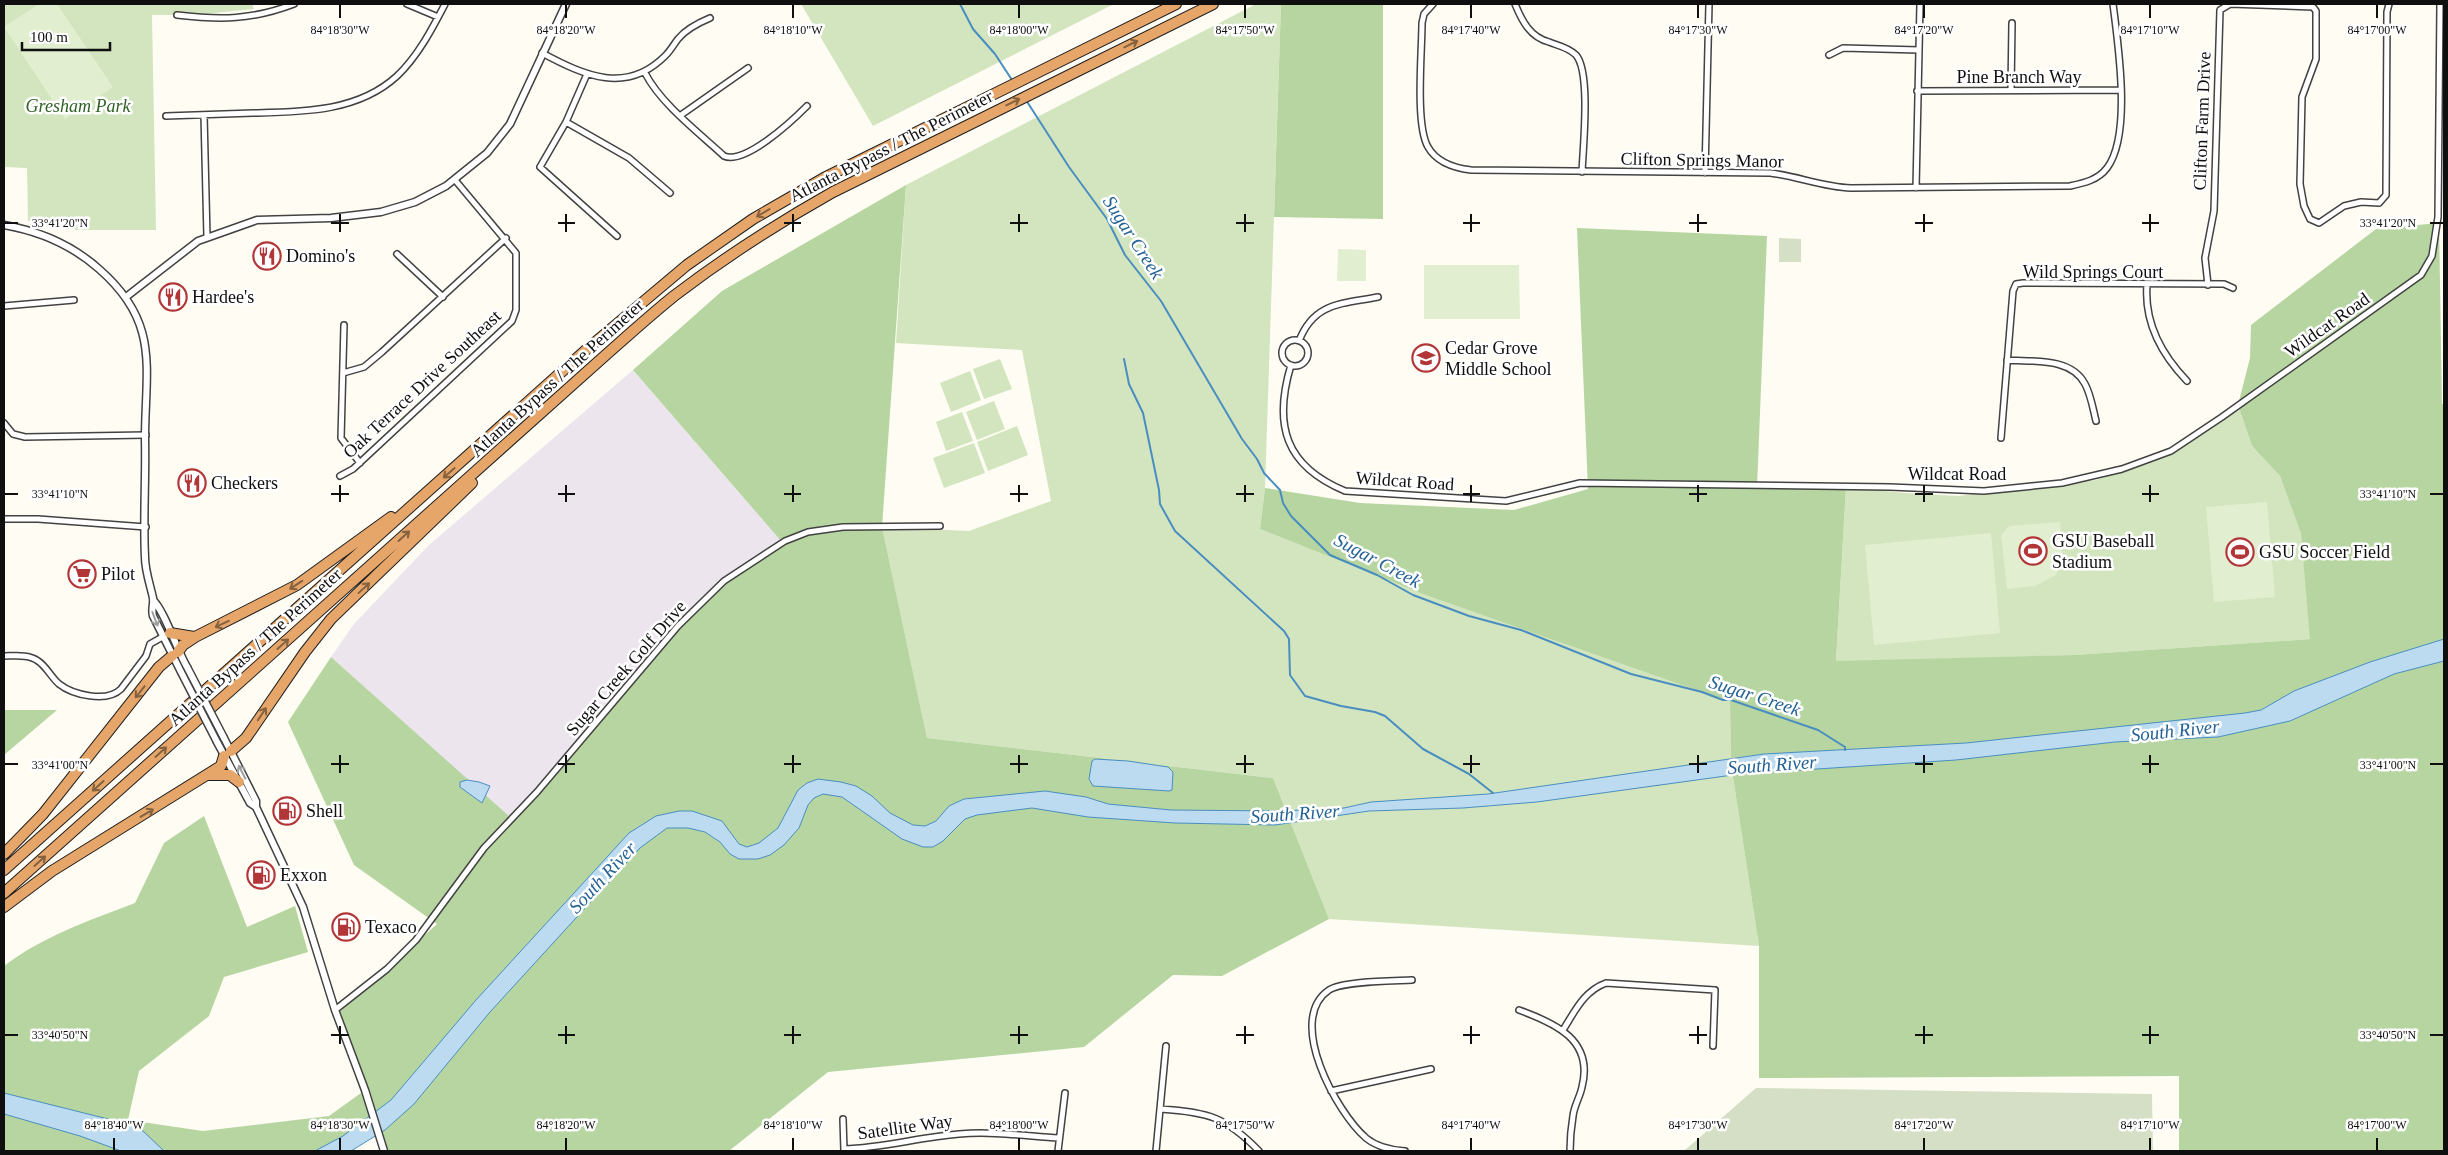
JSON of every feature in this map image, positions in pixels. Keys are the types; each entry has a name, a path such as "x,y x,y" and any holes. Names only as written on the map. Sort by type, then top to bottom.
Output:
{"highway":[{"name":"Atlanta Bypass / The Perimeter","path":"4,870 636,306 687,265 747,223 791,196 882,148 1176,4"},
{"name":"Atlanta Bypass / The Perimeter","path":"4,893 665,304 720,262 791,216 891,162 1213,4"},
{"path":"4,907 60,867 221,766 228,753 246,738 305,652 331,620 456,500 526,428"},
{"path":"4,854 43,814 164,662 175,654 182,645 297,585 435,485"},
{"path":"166,635 195,637"},
{"path":"206,776 230,775 238,782"}],"street":[{"path":"177,15 210,19 257,16 294,4"},
{"path":"407,4 438,16"},
{"path":"166,116 311,112 353,101 396,77 415,57 445,4"},
{"path":"126,297 207,236 257,220 331,218 381,212 415,202 455,180 487,153 510,124 566,4"},
{"name":"Clifton Springs Manor","path":"1433,4 1424,14 1422,23 1422,126 1428,148 1437,158 1448,165 1471,170 1770,173 1840,187 1916,188 2070,186 2093,180 2108,166 2116,150 2119,136 2120,90 2113,4"},
{"path":"1515,4 1522,19 1532,33 1547,42 1568,48 1577,56 1581,64 1585,80 1582,172"},
{"path":"1706,173 1709,4"},
{"path":"1916,188 1920,4"},
{"name":"Clifton Farm Drive","path":"2208,284 2206,258 2214,211 2220,10 2230,4 2313,7 2316,11 2316,59 2302,98 2300,184 2304,206 2310,219 2319,223 2344,206 2361,202 2379,203 2386,195 2387,12 2389,4"},
{"name":"Wildcat Road","path":"1291,365 1284,397 1285,428 1293,453 1306,469 1326,484 1344,491 1506,500 1580,483 1890,487 1984,491 2062,483 2122,470 2170,451 2222,417 2420,275 2432,256 2438,217 2440,4"},
{"path":"542,53 587,74 620,79 645,73 668,54 684,32 710,18"},
{"path":"2011,90 2012,23"},
{"path":"1829,54 1843,48 1919,50"},
{"path":"681,115 748,68"},
{"path":"645,73 650,83 724,156 734,158 783,129 807,106"},
{"path":"587,74 566,122 540,167 617,236"},
{"name":"Pine Branch Way","path":"1917,91 2120,90"},
{"path":"204,115 207,236"},
{"path":"566,122 612,146 670,193"},
{"name":"Oak Terrace Drive Southeast","path":"340,476 360,463 512,321 516,310 516,253 506,238 455,180"},
{"path":"4,225 26,229 58,241 86,258 114,282 126,297 147,349 145,558 153,600 159,606 166,635 175,654 180,672 217,742 228,753 256,800 256,807 303,907 335,1010 365,1090 384,1151"},
{"path":"342,373 364,367 506,238"},
{"path":"397,254 443,297"},
{"name":"Wild Springs Court","path":"2001,438 2013,291 2016,284 2224,284 2233,288"},
{"path":"2147,285 2147,310 2153,332 2175,368 2187,381"},
{"path":"1299,341 1304,329 1314,315 1329,307 1378,297"},
{"path":"4,306 74,300"},
{"path":"344,325 341,438 360,463"},
{"path":"1299,341 1306,348 1307,356 1299,365 1291,365 1282,356 1283,348 1288,342 1299,341"},
{"path":"2008,360 2057,364 2071,369 2086,385 2096,421"},
{"path":"4,423 13,434 25,437 146,435"},
{"path":"4,520 38,519 146,527"},
{"name":"Sugar Creek Golf Drive","path":"335,1010 387,969 416,940 484,848 538,792 678,626 724,581 785,541 808,532 843,527 940,526"},
{"path":"4,656 31,657 39,661 60,685 72,691 85,695 109,696 121,689 146,656 150,644 166,635"},
{"path":"175,654 187,667 224,738 238,782 250,803 256,807"},
{"path":"1405,1151 1389,1150 1368,1139 1342,1108 1331,1091 1313,1047 1313,1018 1321,997 1337,986 1412,980"},
{"path":"1563,1030 1581,1001 1596,986 1606,983 1715,990 1713,1046"},
{"path":"1519,1010 1549,1021 1563,1030 1570,1036 1580,1052 1584,1074 1572,1117 1570,1151"},
{"path":"1156,1151 1166,1046"},
{"path":"1331,1091 1431,1069"},
{"path":"1058,1151 1065,1093"},
{"path":"1161,1109 1198,1113 1225,1122 1238,1130 1259,1151"},
{"path":"843,1119 844,1150"},
{"name":"Satellite Way","path":"844,1150 961,1133 1059,1138"}],"shaded area":[{"path":"633,370 782,542 511,819 331,657 354,624 429,545"}],"green space":[{"name":"Gresham Park","path":"4,4 252,4 254,9 194,15 152,15 156,230 76,230 60,221 28,221 27,168 4,167"},
{"path":"39,4 57,4 113,87 65,119 4,27"},
{"path":"801,4 1114,4 873,126"},
{"path":"1256,4 1281,4 1265,488 1260,529 1428,596 1730,702 1731,764 1759,946 1329,919 1273,778 927,738 882,527 969,531 1051,501 1022,350 896,343 906,185"},
{"path":"1281,4 1383,4 1383,219 1274,217"},
{"path":"906,185 882,527 927,738 1273,778 1329,919 1222,976 1173,975 1084,1047 828,1072 729,1151 385,1151 381,1133 344,1151 4,1151 4,966 50,938 135,903 164,843 204,816 247,927 295,906 308,952 224,977 209,1016 139,1071 128,1120 203,1131 329,1116 361,1093 335,1016 437,924 354,865 288,722 331,657 511,818 686,617 739,571 782,542 633,370 722,291"},
{"path":"2439,223 2442,404 2444,404 2444,1151 2179,1151 2179,1076 1759,1078 1759,946 1731,764 1730,702 1428,596 1260,529 1265,488 1360,503 1514,510 1588,489 1577,228 1767,236 1757,488 1846,487 1836,661 2074,655 2310,639 2301,534 2280,476 2252,446 2238,405 2250,358 2251,325 2376,229"},
{"path":"1779,238 1801,239 1801,262 1779,262"},
{"path":"1338,249 1366,250 1366,281 1337,281"},
{"path":"1424,265 1519,265 1520,319 1424,319"},
{"path":"1000,359 1012,389 984,399 973,369"},
{"path":"970,371 981,400 951,412 940,383"},
{"path":"994,401 1005,429 977,440 966,412"},
{"path":"2238,405 2252,446 2280,476 2301,534 2311,639 2074,655 1836,662 1846,487 1958,496 2096,480 2162,456"},
{"path":"962,412 973,441 946,451 936,422"},
{"path":"1017,426 1028,455 988,471 977,442"},
{"path":"974,443 985,473 944,488 933,458"},
{"name":"GSU Soccer Field","path":"2267,502 2275,597 2214,602 2206,507"},
{"name":"GSU Baseball Stadium","path":"2060,522 2063,556 2056,575 2035,586 2007,589 2001,535 2009,526"},
{"path":"1991,533 2000,633 1874,645 1865,545"},
{"path":"4,710 57,710 4,755"},
{"path":"1756,1088 2152,1094 2153,1151 1684,1151"}],"water":[{"name":"South River","path":"2444,639 2444,661 2394,674 2290,721 2218,737 2115,742 1956,760 1740,774 1537,802 1463,808 1369,811 1275,825 1175,823 1088,817 1032,808 977,815 965,819 943,841 933,847 923,847 902,839 842,797 823,794 814,798 808,805 799,828 784,845 770,855 758,859 739,859 730,854 720,842 705,832 688,828 667,828 640,848 490,1012 414,1104 385,1130 351,1151 315,1151 343,1136 391,1100 476,1000 629,833 656,816 679,811 692,811 722,821 739,844 747,847 759,843 778,828 798,790 807,783 818,779 856,786 872,796 890,813 913,825 925,826 936,821 949,806 964,799 1045,791 1086,797 1108,804 1171,810 1280,811 1344,808 1371,802 1488,794 1764,754 1966,743 2245,713 2261,710 2294,691 2370,662"},
{"path":"1095,759 1128,761 1168,767 1173,772 1172,790 1093,786 1089,779 1092,761"},
{"path":"467,780 490,786 482,803 460,787 460,782"},
{"path":"4,1093 128,1124 143,1131 164,1151 121,1151 80,1136 4,1114"}],"waterway":[{"name":"Sugar Creek","path":"960,4 973,29 995,54 1012,80"},
{"name":"Sugar Creek","path":"1026,100 1069,167 1107,219 1125,255 1161,301 1242,439 1257,459 1264,473 1280,490 1283,503 1291,516 1330,555 1377,575 1413,595 1469,616 1521,630 1631,674 1702,692 1723,700 1731,700 1818,730 1845,747 1845,750"},
{"path":"1124,359 1129,384 1143,413 1159,490 1160,504 1175,531 1284,631 1289,639 1290,675 1305,696 1385,716 1423,749 1469,774 1493,793"}],"place":[{"name":"Domino's","path":"267,256"},
{"name":"Hardee's","path":"173,297"},
{"name":"Cedar Grove Middle School","path":"1426,358"},
{"name":"Checkers","path":"192,483"},
{"name":"GSU Baseball Stadium","path":"2033,551"},
{"name":"GSU Soccer Field","path":"2240,552"},
{"name":"Pilot","path":"82,574"},
{"name":"Shell","path":"287,811"},
{"name":"Exxon","path":"261,875"},
{"name":"Texaco","path":"346,927"}]}
